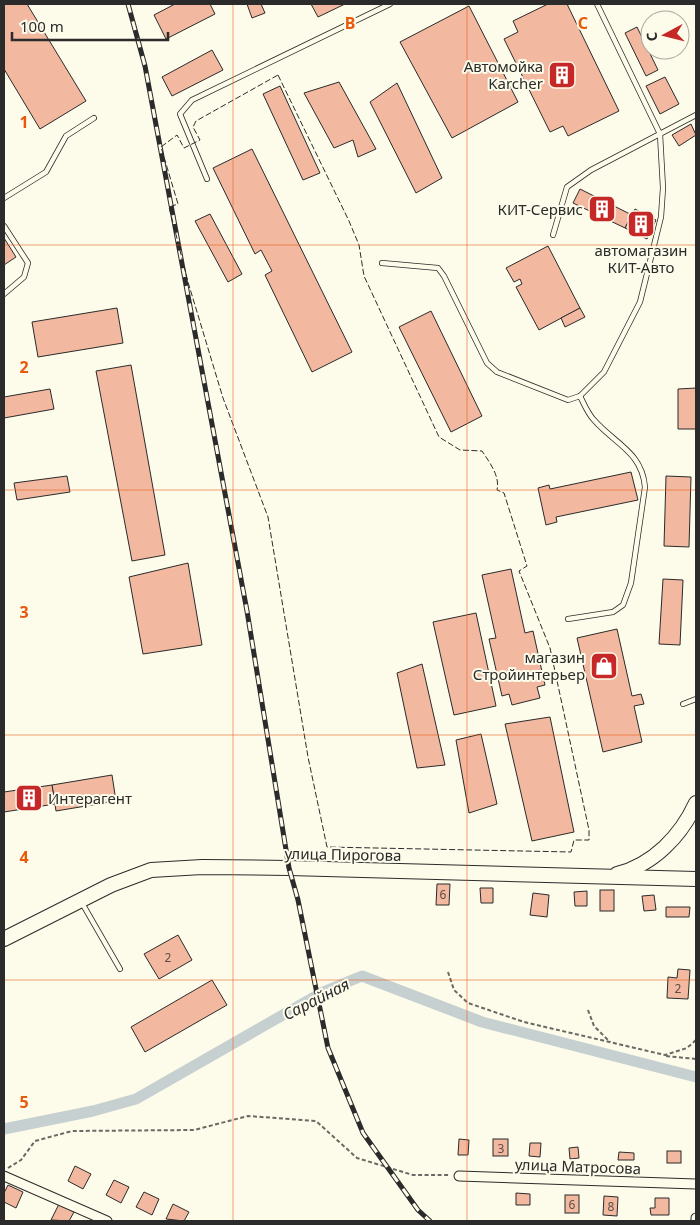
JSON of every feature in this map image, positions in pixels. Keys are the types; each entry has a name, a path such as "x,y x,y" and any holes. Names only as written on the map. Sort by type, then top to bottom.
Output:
{"main road":[{"path":"607,877 634,868 660,852 684,824 696,802"},
{"name":"улица Пирогова","path":"4,939 111,885 151,870 202,867 696,879"}],"street":[{"path":"4,1176 107,1221"},
{"name":"улица Матросова","path":"459,1176 696,1184"}],"lane":[{"path":"207,179 180,114 192,100 390,4"},
{"path":"382,263 438,268 444,276 487,363 497,372 568,400 580,396 604,372 640,302 660,217 663,188 660,134 597,4"},
{"path":"553,235 567,187 591,170 696,115"},
{"path":"4,198 46,172 66,136 94,118"},
{"path":"4,226 28,263 24,277 4,294"},
{"path":"568,619 613,612 623,605 631,583 645,487 644,472 634,457 592,419 580,396"},
{"path":"683,704 696,699"},
{"path":"80,900 120,969"}],"path":[{"path":"448,972 454,990 468,1003 524,1022 611,1044 696,1059"},
{"path":"588,1010 594,1026 611,1044"},
{"path":"665,1055 686,1048 696,1040"},
{"path":"4,1171 21,1160 35,1141 72,1130 194,1130 248,1116 316,1121 357,1158 413,1175 459,1176"}],"building":[{"path":"4,4 27,4 86,101 40,129 4,69"},
{"path":"175,4 210,4 215,14 166,39 154,15"},
{"path":"247,4 261,4 265,13 252,18"},
{"path":"311,4 345,4 318,17"},
{"name":"Автомойка Karcher","path":"548,4 567,4 619,111 568,136 563,126 550,132 504,39 518,32 513,21"},
{"path":"469,6 518,102 452,138 400,42"},
{"path":"637,27 640,33 640,60 653,60 658,70 646,76 625,33"},
{"path":"212,50 223,70 172,96 162,77"},
{"path":"665,77 679,104 660,114 646,86"},
{"path":"339,82 376,149 358,157 353,140 334,148 304,93"},
{"path":"397,83 442,178 416,193 370,102"},
{"path":"280,86 320,173 303,180 263,94"},
{"path":"691,124 696,135 679,146 672,135"},
{"path":"252,149 352,352 312,372 265,275 272,271 261,250 255,254 213,168"},
{"name":"КИТ-Сервис","path":"580,189 632,215 625,228 573,203"},
{"name":"автомагазин КИТ-Авто","path":"635,209 656,220 647,239 625,228"},
{"path":"210,214 242,274 228,282 195,221"},
{"path":"4,238 16,257 4,265"},
{"path":"548,246 580,308 539,330 516,287 522,284 520,279 514,282 506,268"},
{"path":"117,308 123,343 38,357 32,322"},
{"path":"580,308 585,317 565,327 561,318"},
{"path":"431,311 482,416 451,432 399,327"},
{"path":"131,365 165,555 132,561 96,371"},
{"path":"696,388 696,429 678,429 678,389"},
{"path":"50,389 54,409 4,418 4,397"},
{"path":"631,472 638,500 556,517 557,522 546,525 538,488 549,485 550,489"},
{"path":"67,476 70,492 17,500 14,483"},
{"path":"666,476 691,477 689,547 664,546"},
{"path":"188,563 202,645 143,654 129,577"},
{"path":"511,569 525,633 533,631 545,685 537,687 540,698 512,705 509,694 502,696 489,639 496,638 482,575"},
{"path":"663,579 683,580 680,645 659,644"},
{"path":"476,613 496,706 454,715 433,622"},
{"name":"магазин Стройинтерьер","path":"617,629 632,696 641,694 644,704 634,706 642,742 603,752 577,638"},
{"path":"422,664 445,765 417,768 397,673"},
{"path":"550,717 574,832 532,841 505,724"},
{"path":"481,734 497,804 469,813 456,740"},
{"path":"112,775 116,801 56,811 52,785"},
{"name":"Интерагент","path":"52,785 55,804 4,812 4,792"},
{"path":"437,884 450,884 449,905 436,905"},
{"path":"480,888 493,888 493,903 481,903"},
{"path":"600,890 614,890 614,911 600,911"},
{"path":"587,891 587,906 575,906 574,892"},
{"path":"533,893 549,895 547,917 530,915"},
{"path":"654,895 656,910 644,911 642,896"},
{"path":"666,907 690,907 689,917 666,917"},
{"path":"178,935 192,960 159,979 144,954"},
{"path":"678,969 690,970 688,999 667,998 668,977 677,978"},
{"path":"212,980 227,1005 145,1052 131,1027"},
{"path":"459,1139 469,1140 468,1155 458,1155"},
{"path":"493,1139 508,1139 508,1156 493,1156"},
{"path":"530,1143 541,1143 540,1157 529,1156"},
{"path":"578,1147 579,1158 570,1159 569,1148"},
{"path":"667,1151 681,1151 681,1163 667,1163"},
{"path":"619,1152 634,1153 634,1160 618,1160"},
{"path":"75,1166 91,1174 83,1189 68,1181"},
{"path":"114,1180 129,1187 121,1203 106,1195"},
{"path":"8,1185 23,1192 16,1208 4,1202 4,1193"},
{"path":"144,1192 159,1199 152,1215 136,1207"},
{"path":"516,1193 530,1194 530,1205 516,1205"},
{"path":"565,1195 579,1195 579,1213 565,1213"},
{"path":"604,1196 618,1197 617,1216 603,1215"},
{"path":"655,1198 669,1198 669,1215 651,1215 650,1208 655,1208"},
{"path":"59,1204 74,1212 69,1221 51,1220"},
{"path":"173,1204 189,1212 184,1221 166,1219"}],"waterway":[{"name":"Сарайная","path":"4,1129 93,1111 136,1099 323,992 362,976 482,1022 696,1077"}],"railway":[{"path":"128,4 145,66 247,611 289,868 298,900 328,1048 363,1133 418,1210 430,1221"}],"fence":[{"path":"278,75 349,221 359,245 364,276 439,437 460,450 482,451 496,475 497,490 504,493 527,566 519,571 550,648 589,830 589,840 574,840 571,852 327,847 308,757 268,517 223,398 188,282 169,207 178,204 161,147 177,135 184,148 200,140 193,127 196,121 278,75"}],"place":[{"name":"Автомойка Karcher","path":"562,75"},
{"name":"КИТ-Сервис","path":"602,209"},
{"name":"автомагазин КИТ-Авто","path":"641,224"},
{"name":"магазин Стройинтерьер","path":"604,666"},
{"name":"Интерагент","path":"29,798"}]}
